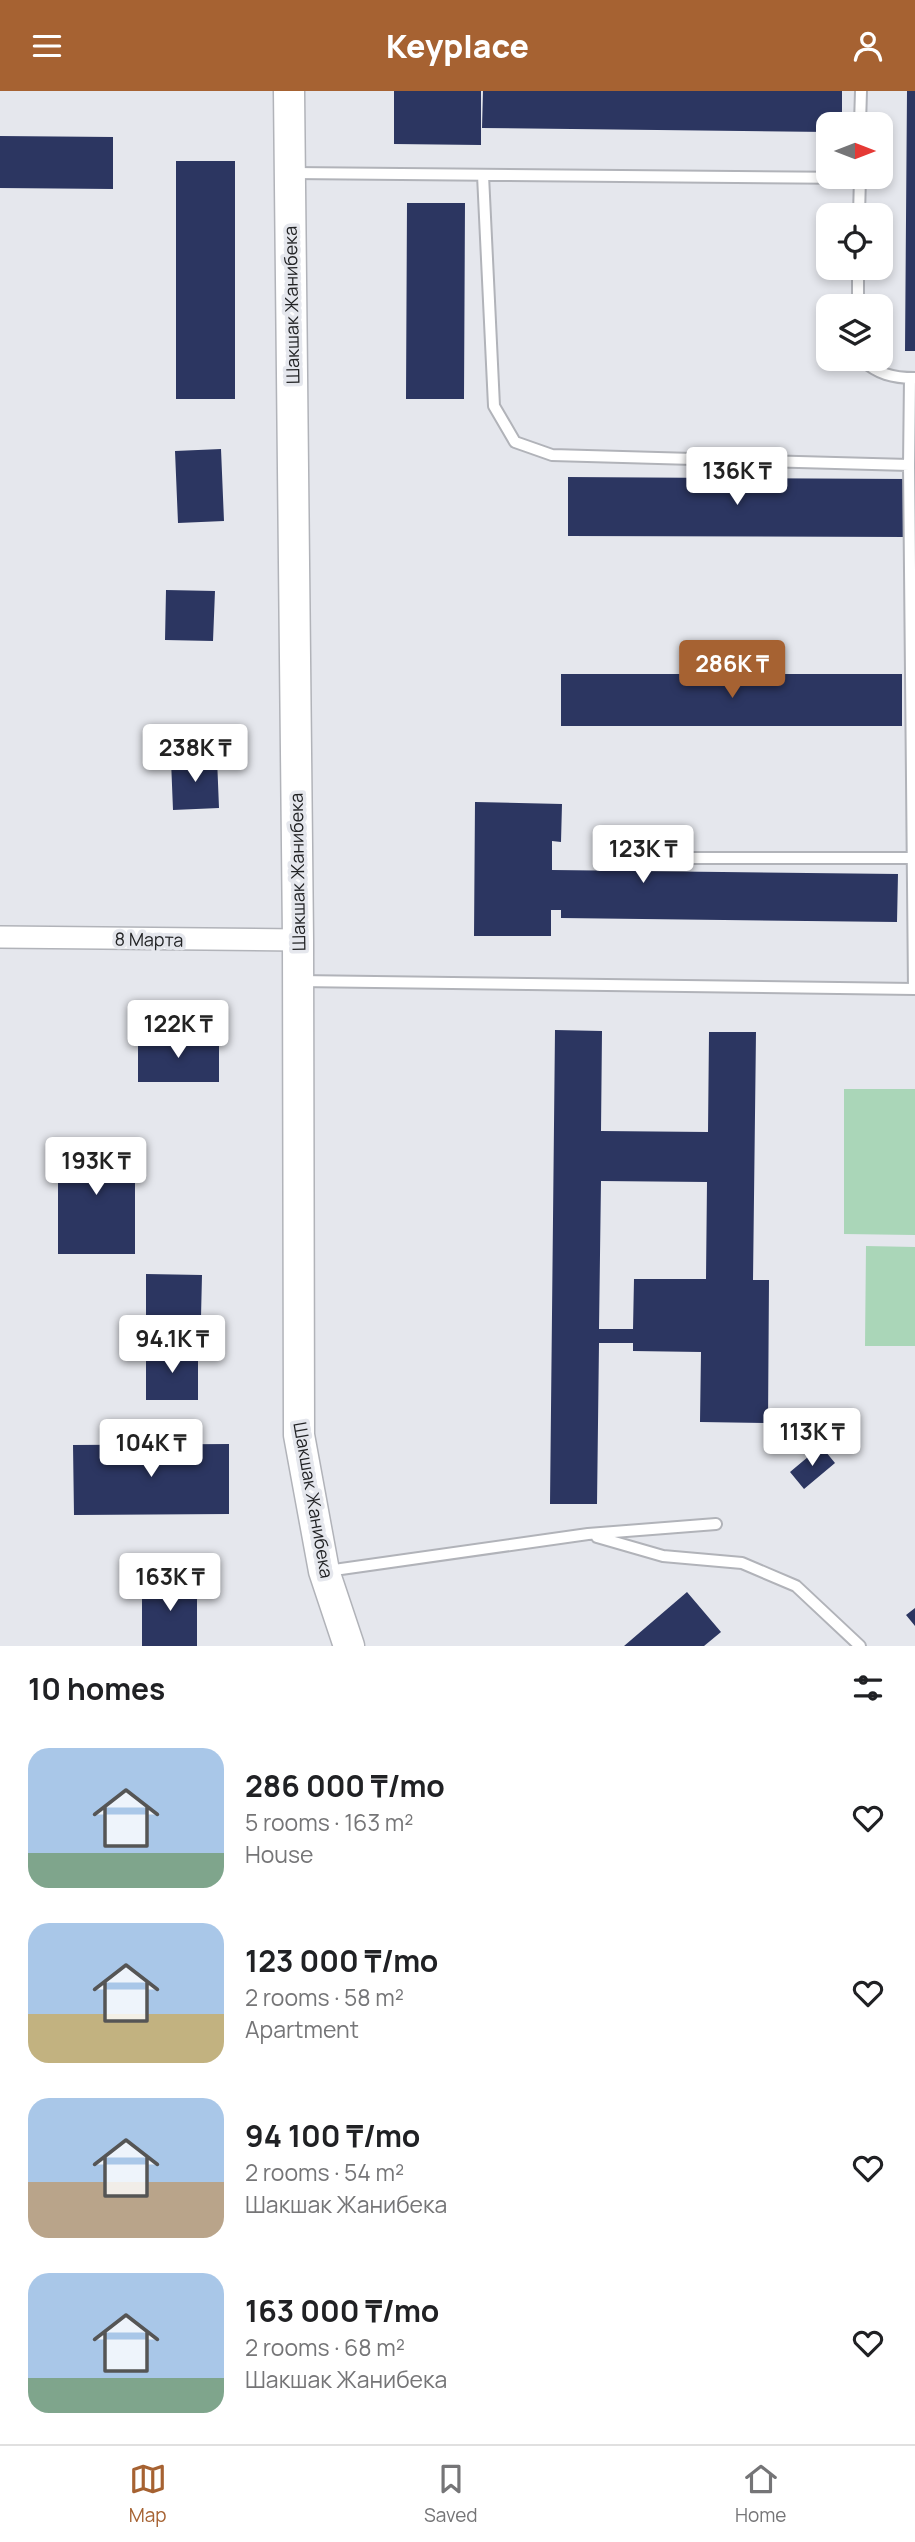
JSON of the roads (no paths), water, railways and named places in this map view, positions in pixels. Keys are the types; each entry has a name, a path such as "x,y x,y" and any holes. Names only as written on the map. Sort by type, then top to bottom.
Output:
{"main road":[{"name":"Шакшак Жанибека","path":"289,91 298,940 299,1435 324,1571 349,1646"}],"street":[{"name":"8 Марта","path":"0,937 298,940"}],"lane":[{"path":"860,112 861,91"},
{"path":"289,173 816,178"},
{"path":"483,175 494,406 515,442 552,455 909,465"},
{"path":"298,981 915,989 909,465 913,378 887,376 876,371"},
{"path":"655,858 914,858"},
{"path":"324,1571 588,1534 716,1524"},
{"path":"588,1534 663,1556 742,1563 786,1581 796,1586 860,1646"}]}
